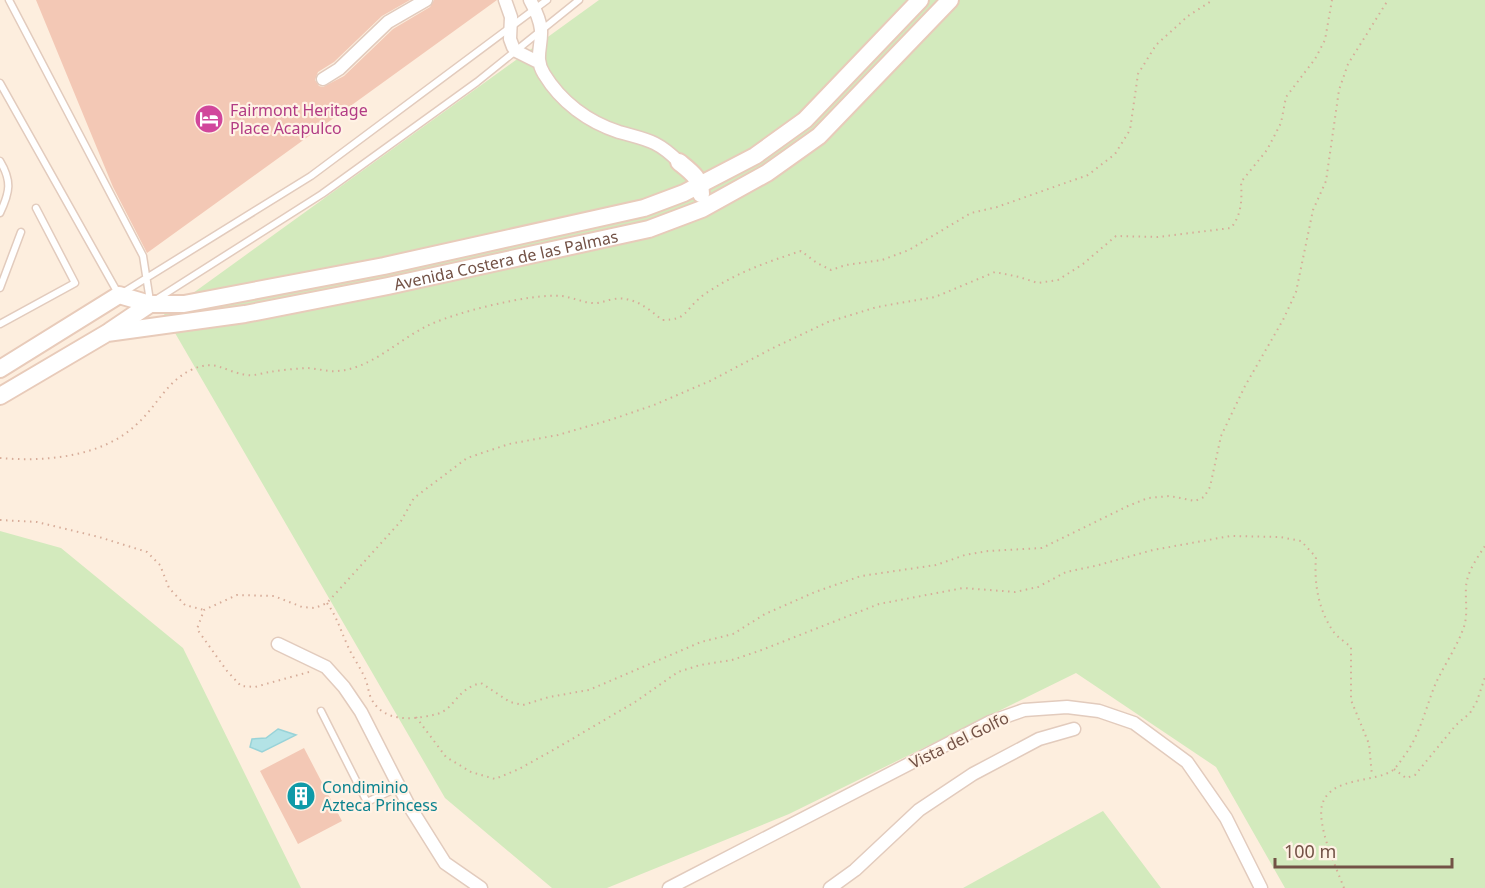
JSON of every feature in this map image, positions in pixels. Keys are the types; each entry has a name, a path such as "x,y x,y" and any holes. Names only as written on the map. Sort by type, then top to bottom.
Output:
{"main road":[{"name":"Avenida Costera de las Palmas","path":"119,295 150,304 184,304 384,266 644,208 684,194 756,156 805,120 921,0"},
{"name":"Avenida Costera de las Palmas","path":"0,396 107,333 245,314 388,286 650,229 702,209 766,174 819,136 950,0"},
{"path":"679,162 694,175 701,185 702,209"},
{"path":"679,162 680,181 684,194 702,209"},
{"path":"0,369 119,295"},
{"path":"107,333 150,304"}],"street":[{"path":"322,79 339,69 387,22 426,0"},
{"path":"505,0 511,17 510,39 516,51 538,62"},
{"path":"532,4 541,32 538,62 544,75 566,102 590,120 619,131 645,137 665,148 679,162"},
{"path":"278,644 326,668 344,687 361,712 399,787 445,863 482,888"},
{"name":"Vista del Golfo","path":"669,888 990,722 1024,710 1067,707 1099,711 1134,723 1188,762 1226,818 1261,888"},
{"path":"830,888 855,870 919,810 973,774 1039,739 1074,729"}],"lane":[{"path":"9,0 143,256 150,304 322,194 516,51 579,0"},
{"path":"0,83 119,295 310,176 510,27 532,4 547,0"},
{"path":"0,161 9,175 8,198 0,213"},
{"path":"0,324 75,283 36,208"},
{"path":"0,288 21,232"},
{"path":"321,711 367,802 399,787"}],"path":[{"path":"0,458 45,459 113,441 138,424 173,381 191,370 208,364 248,376 308,368 336,372 359,368 426,326 459,314 538,296 562,296 598,304 614,299 629,298 649,309 662,320 674,320 688,312 699,299 720,284 801,251 831,270 846,265 882,260 909,250 971,213 1006,204 1088,175 1115,154 1130,130 1138,74 1156,45 1188,16 1213,0"},
{"path":"0,520 37,522 99,537 147,552 160,565 169,588 185,605 204,610 237,595 274,596 302,607 315,608 327,603 400,521 414,498 467,458 509,444 558,435 654,405 710,381 828,322 877,307 935,297 996,272 1038,283 1059,280 1083,264 1116,236 1158,237 1231,228 1238,219 1242,200 1241,182 1267,150 1281,123 1286,97 1316,59 1325,40 1332,0"},
{"path":"327,603 338,618 347,645 365,678 371,698 379,710 395,718 439,714 451,705 460,693 470,686 481,683 510,702 523,705 589,690 701,642 733,633 765,614 815,592 861,576 936,565 966,555 988,551 1042,548 1148,498 1170,496 1195,501 1204,497 1210,488 1221,436 1245,386 1296,292 1313,210 1326,181 1339,90 1348,64 1388,0"},
{"path":"416,717 446,757 471,772 495,779 555,749 635,702 678,672 700,665 732,660 759,651 879,604 963,588 1015,592 1038,587 1066,572 1153,550 1230,536 1280,537 1301,541 1316,557 1314,578 1320,604 1334,632 1351,647 1351,700 1369,744 1372,776"},
{"path":"1344,888 1323,827 1322,805 1327,795 1346,783 1382,775 1394,769 1419,731 1435,686 1463,631 1467,611 1466,585 1472,567 1485,546"},
{"path":"204,610 197,628 227,671 241,686 255,687 326,668"},
{"path":"1394,769 1406,778 1415,775 1455,724 1470,713 1477,701 1485,677"}],"green space":[{"path":"599,0 1485,0 1485,888 1285,888 1216,767 1076,673 789,814 607,888 552,888 445,798 164,314"},
{"path":"0,531 61,548 183,648 301,888 0,888"},
{"path":"1103,811 1161,888 963,888"}],"water":[{"path":"278,729 296,735 262,752 250,747 252,739 266,738"}],"building":[{"name":"Fairmont Heritage Place Acapulco","path":"36,0 410,0 382,16 334,62 318,72 315,80 319,86 323,87 344,76 393,29 430,7 434,0 497,0 147,253 113,187"},
{"name":"Condiminio Azteca Princess","path":"304,748 342,821 298,844 260,771"}],"place":[{"name":"Fairmont Heritage Place Acapulco","path":"209,119"},
{"name":"Condiminio Azteca Princess","path":"301,796"}]}
